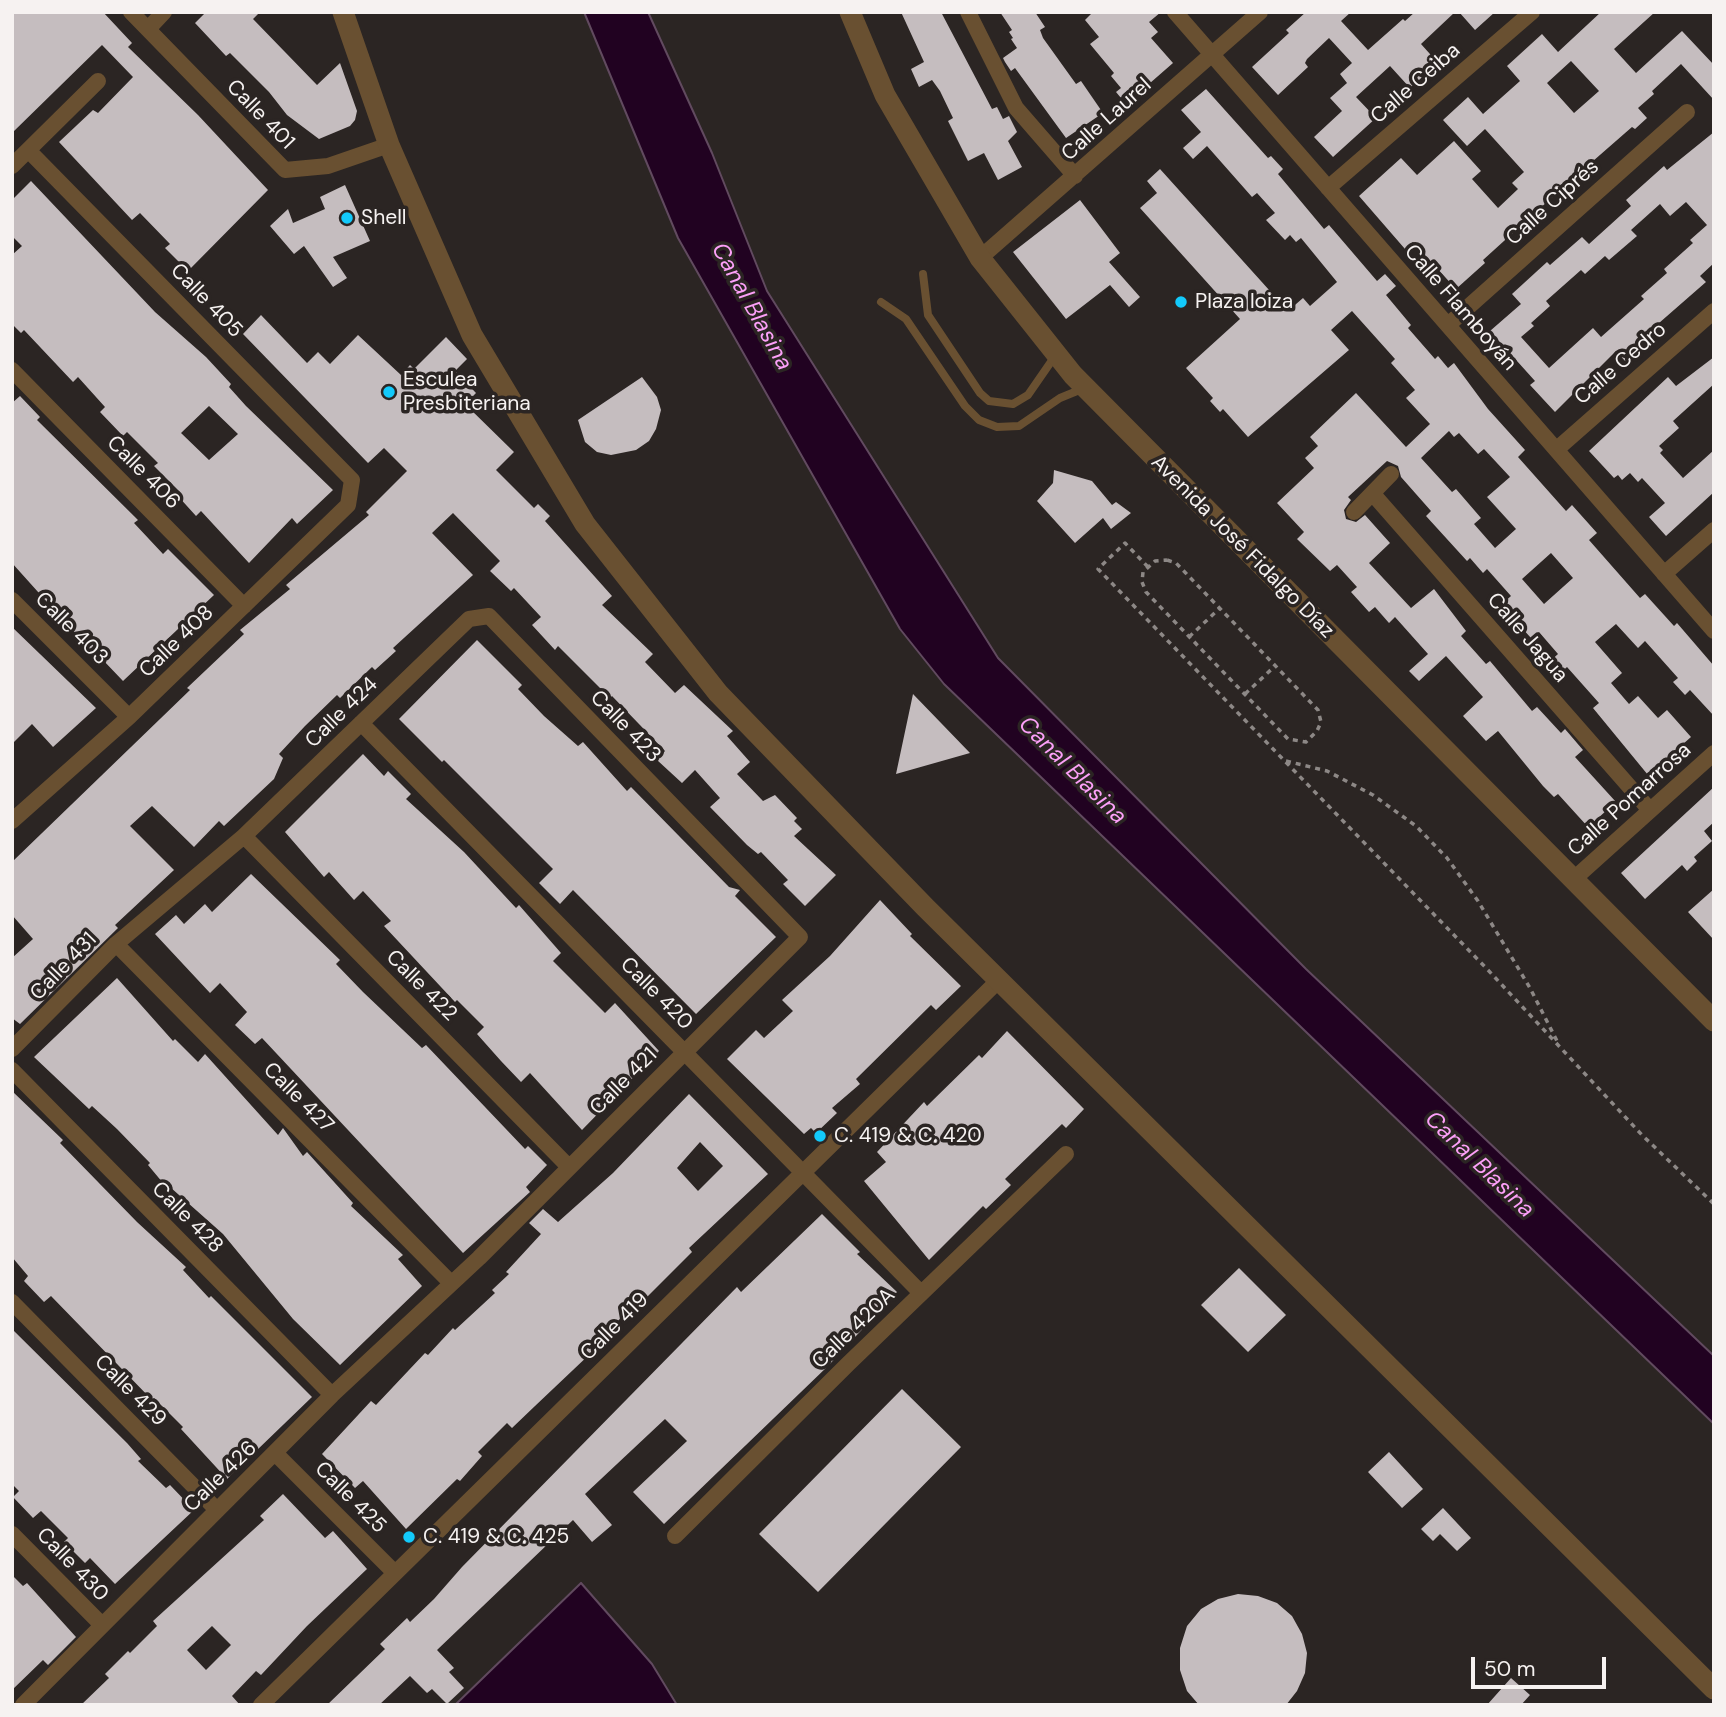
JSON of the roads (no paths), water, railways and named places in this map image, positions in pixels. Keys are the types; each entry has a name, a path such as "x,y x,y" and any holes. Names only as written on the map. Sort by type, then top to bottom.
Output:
{"street":[{"name":"Calle 401","path":"131,12 285,170 328,166 389,145"},
{"path":"148,29 164,12"},
{"path":"343,12 389,145 472,335 585,524 718,693 999,980 1714,1689"},
{"name":"Avenida José Fidalgo Díaz","path":"850,12 885,95 980,258 1056,354 1285,591 1575,878 1714,1021"},
{"path":"968,12 1016,108 1075,176"},
{"name":"Calle Flamboyán","path":"1175,12 1714,631"},
{"name":"Calle Laurel","path":"980,258 1260,12"},
{"name":"Calle Ceiba","path":"1328,188 1532,12"},
{"path":"12,166 99,81"},
{"name":"Calle Ciprés","path":"1448,326 1687,112"},
{"name":"Calle 405","path":"29,151 352,480"},
{"name":"Calle Cedro","path":"1557,449 1714,311"},
{"name":"Calle 406","path":"12,370 244,606"},
{"path":"1354,512 1391,474"},
{"name":"Calle 408","path":"12,821 129,718 348,505 352,480"},
{"name":"Calle Jagua","path":"1373,494 1649,809"},
{"path":"1664,574 1714,530"},
{"name":"Calle 403","path":"12,600 129,718"},
{"name":"Calle 423","path":"469,619 489,616 745,881"},
{"name":"Calle 424","path":"116,944 244,836 469,619"},
{"name":"Calle 420","path":"361,723 922,1293"},
{"name":"Calle Pomarrosa","path":"1575,878 1714,753"},
{"name":"Calle 422","path":"244,836 568,1166"},
{"name":"Calle 421","path":"450,1282 479,1258 568,1166 800,937 745,881"},
{"name":"Calle 431","path":"12,1049 116,944"},
{"name":"Calle 427","path":"116,944 450,1282"},
{"name":"Calle 419","path":"261,1705 999,980"},
{"name":"Calle 428","path":"12,1070 332,1395"},
{"name":"Calle 420A","path":"675,1536 1066,1154"},
{"name":"Calle 426","path":"23,1705 332,1395 450,1282"},
{"name":"Calle 429","path":"12,1302 217,1510"},
{"name":"Calle 425","path":"275,1454 395,1573"},
{"name":"Calle 430","path":"12,1534 102,1625"}],"lane":[{"path":"923,274 928,315 980,393 989,401 1013,404 1028,395 1056,354"},
{"path":"881,302 906,319 965,406 979,420 997,427 1019,426 1059,398 1086,388"}],"water":[{"name":"Canal Blasina","path":"584,12 648,12 712,153 767,291 998,658 1306,969 1714,1356 1714,1424 944,684 900,629 678,238"},
{"path":"581,1583 652,1664 677,1705 455,1705"}],"place":[{"name":"Shell","path":"347,218"},
{"name":"Plaza loiza","path":"1181,302"},
{"name":"Esculea Presbiteriana","path":"389,392"},
{"name":"C. 419 & C. 420","path":"820,1136"},
{"name":"C. 419 & C. 425","path":"409,1537"}]}
